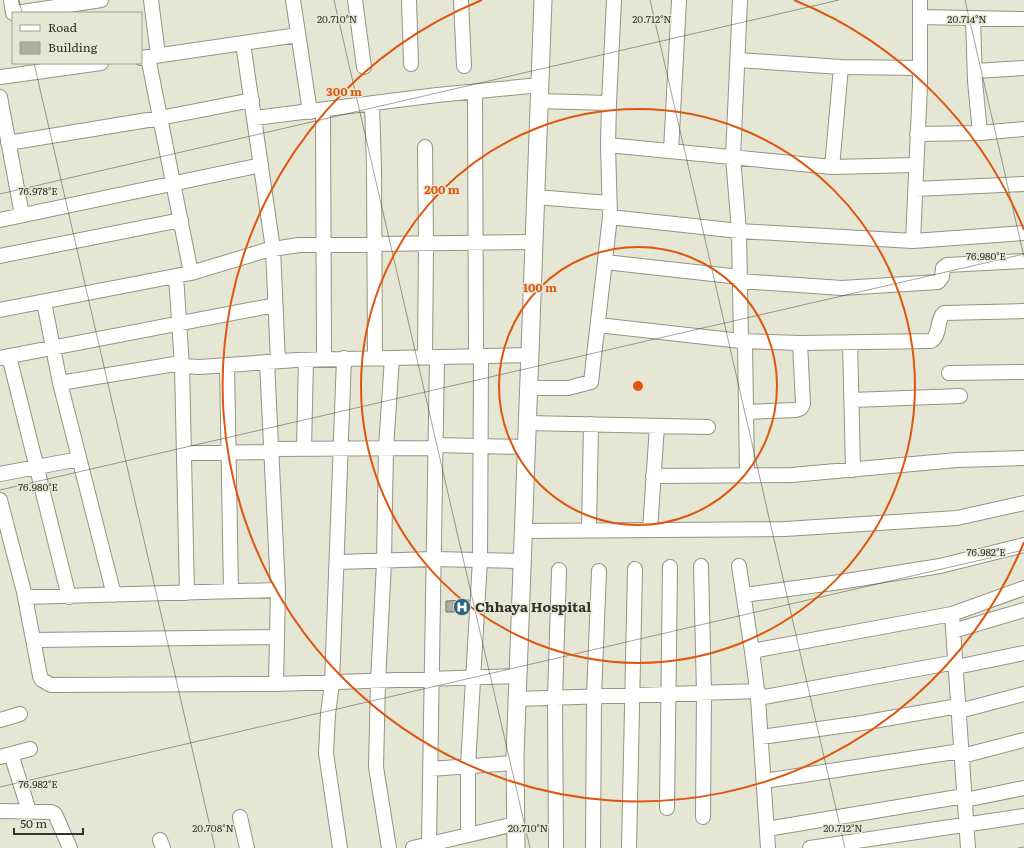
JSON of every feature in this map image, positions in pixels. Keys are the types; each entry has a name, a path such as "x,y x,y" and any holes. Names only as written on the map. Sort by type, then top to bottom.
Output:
{"main road":[{"path":"516,848 515,763 542,0"}],"street":[{"path":"11,0 14,12"},
{"path":"19,12 63,3 101,0"},
{"path":"151,0 149,57 191,273"},
{"path":"293,0 298,35 316,111 323,244 324,359"},
{"path":"355,0 364,67"},
{"path":"409,0 411,64"},
{"path":"461,0 464,66"},
{"path":"529,388 568,388 592,382 610,210 608,145 614,0"},
{"path":"671,151 679,0"},
{"path":"740,0 733,157 739,231 747,476"},
{"path":"913,240 916,134 920,68 920,0"},
{"path":"0,15 12,13"},
{"path":"920,17 1024,19"},
{"path":"973,18 974,71 980,133"},
{"path":"149,57 298,35"},
{"path":"243,43 273,249 276,305 273,362 272,450 278,590 276,684"},
{"path":"738,60 841,67 920,68"},
{"path":"0,77 94,64"},
{"path":"832,167 841,67"},
{"path":"974,71 1024,68"},
{"path":"470,839 468,766 480,560 480,446 475,91"},
{"path":"255,118 475,91 539,93 609,103"},
{"path":"0,96 22,216"},
{"path":"8,143 160,118 252,100"},
{"path":"372,104 374,168 375,358"},
{"path":"916,134 980,133 1024,130"},
{"path":"608,145 832,167 916,165"},
{"path":"425,147 426,243 435,446 430,769 421,847 470,839 515,824"},
{"path":"0,220 261,165"},
{"path":"915,189 1024,184"},
{"path":"536,197 739,231 913,240 1024,233"},
{"path":"0,256 181,220"},
{"path":"0,310 191,273 273,249 300,245 534,242"},
{"path":"605,262 740,279 842,288 867,288 938,282 942,277 943,268 947,264 1024,261"},
{"path":"176,276 182,365 187,593"},
{"path":"44,302 60,383 114,595"},
{"path":"69,597 37,467 5,357 276,305"},
{"path":"598,325 743,341 800,343 931,341 935,338 941,316 944,313 1024,311"},
{"path":"850,342 853,470"},
{"path":"746,412 796,410 801,408 803,404 800,343"},
{"path":"60,383 182,365 227,365 344,358 530,355"},
{"path":"340,848 326,753 327,720 332,683 344,358"},
{"path":"389,848 377,777 378,682 384,562 386,448 392,358"},
{"path":"304,449 306,360"},
{"path":"227,365 231,591"},
{"path":"949,373 1024,372"},
{"path":"852,400 960,396"},
{"path":"528,423 708,427"},
{"path":"589,530 591,424"},
{"path":"650,530 657,426"},
{"path":"184,453 435,446 527,447"},
{"path":"653,476 792,475 957,460 1024,458"},
{"path":"0,474 79,459"},
{"path":"0,500 25,597 40,676 42,680 51,686 332,683 518,676"},
{"path":"524,531 785,529 958,518 1024,502"},
{"path":"744,595 940,566 1024,545"},
{"path":"337,562 384,562 434,559 523,561"},
{"path":"701,566 704,693 704,817"},
{"path":"739,566 758,695 768,848"},
{"path":"667,808 670,567"},
{"path":"629,848 635,569"},
{"path":"556,848 555,698 559,570"},
{"path":"594,848 594,696 599,571"},
{"path":"752,650 952,614 1024,588"},
{"path":"25,597 69,597 278,590"},
{"path":"954,631 1024,610"},
{"path":"952,614 968,848"},
{"path":"34,640 277,637"},
{"path":"517,699 704,693 758,695 1024,653"},
{"path":"761,737 959,708 1024,694"},
{"path":"0,720 20,714"},
{"path":"764,781 962,754 1024,740"},
{"path":"29,811 6,756 30,749"},
{"path":"430,769 515,763"},
{"path":"767,829 1024,788"},
{"path":"0,812 47,811 55,814 70,848"},
{"path":"810,848 1024,816"},
{"path":"240,817 247,848"}],"building":[{"path":"469,600 468,612 446,612 446,601"}],"place":[{"name":"Chhaya Hospital","path":"462,607"}]}
